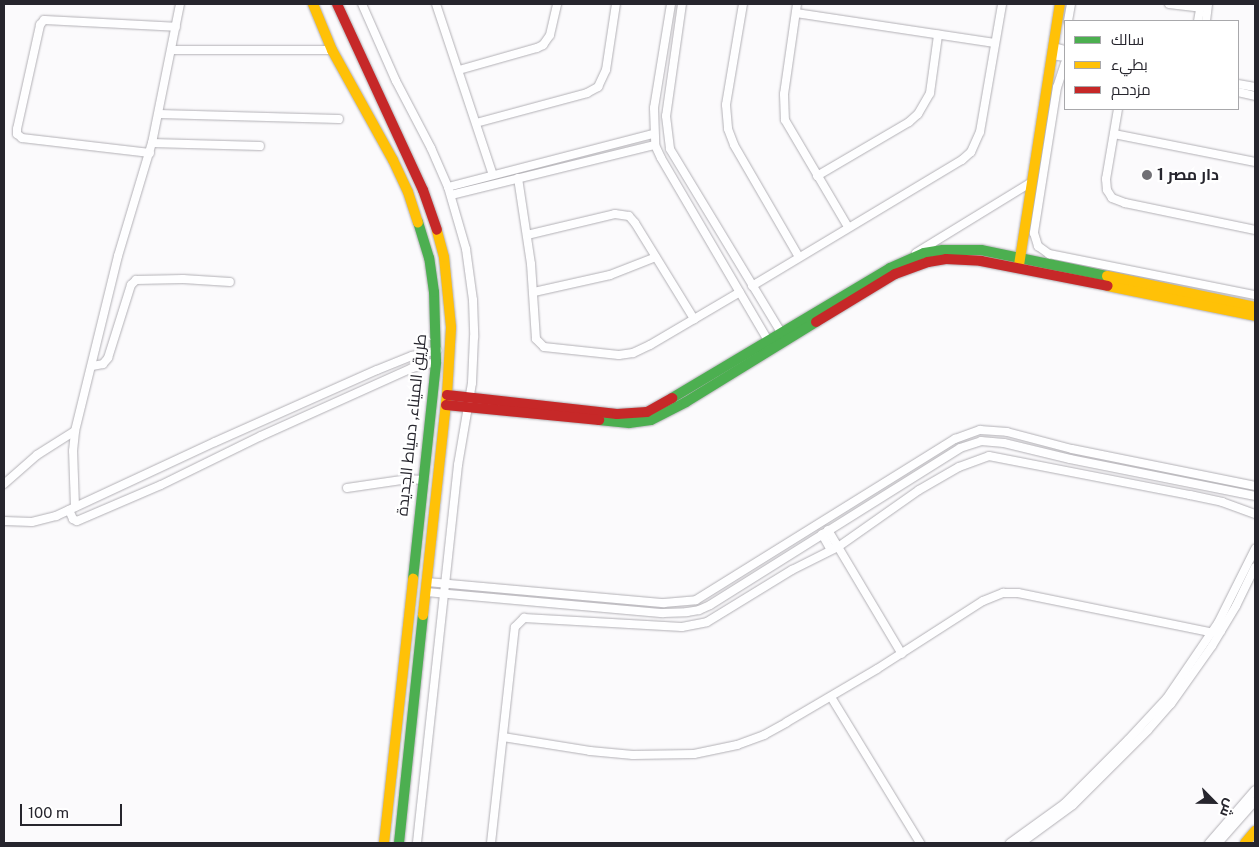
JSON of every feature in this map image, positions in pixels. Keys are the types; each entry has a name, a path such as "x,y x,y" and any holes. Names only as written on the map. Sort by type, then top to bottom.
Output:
{"main road":[{"name":"طريق الميناء, دمياط الجديدة","path":"313,4 332,50 393,160 420,224 429,258 434,292 436,362 384,843"},
{"name":"طريق الميناء, دمياط الجديدة","path":"337,4 415,173 435,223 444,257 449,292 451,327 447,400 399,843"},
{"path":"1019,264 1060,4"},
{"path":"447,400 610,422 640,422 678,406 769,342 906,260 934,251 962,249 1019,264 1255,316"},
{"path":"735,367 895,274 928,262 963,258 1019,264 1255,307"},
{"path":"403,662 411,666 418,663"},
{"path":"402,676 409,672 417,678"},
{"path":"1244,843 1255,831"}],"street":[{"path":"180,4 150,153 118,256 108,303 75,431 73,451 73,519 77,521 161,485 260,436 412,368 436,362"},
{"path":"362,4 396,81 431,148 449,191 466,249 472,300 474,351 469,403 458,465 444,583 417,843"},
{"path":"436,4 493,175"},
{"path":"458,70 543,45 550,35 557,4"},
{"path":"476,123 587,93 598,87 606,70 616,4"},
{"path":"671,4 654,108 653,134 655,145 769,342"},
{"path":"682,4 666,116 668,141 673,157 782,334"},
{"path":"743,4 726,105 728,129 734,145 799,257"},
{"path":"797,4 784,94 784,112 788,127 848,227"},
{"path":"752,286 962,160 971,152 980,132 1002,4"},
{"path":"1068,20 1071,4"},
{"path":"1169,4 1201,6 1198,20"},
{"path":"1206,20 1208,4"},
{"path":"796,13 995,43"},
{"path":"150,153 22,138 17,134 17,129 40,25 44,20 176,27"},
{"path":"817,176 909,122 918,114 930,93 938,35"},
{"path":"172,50 332,50"},
{"path":"1053,51 1064,50"},
{"path":"1053,51 1064,56"},
{"path":"1064,66 1057,87 1034,233 1038,246 1043,251 1056,255 1255,295"},
{"path":"1239,84 1255,87"},
{"path":"1239,92 1255,96"},
{"path":"1118,110 1106,185 1109,194 1116,200 1255,227"},
{"path":"159,114 340,119"},
{"path":"449,191 493,175 653,134"},
{"path":"1114,134 1255,162"},
{"path":"152,143 260,146"},
{"path":"449,191 518,178 655,145"},
{"path":"518,178 534,292 536,339 544,347 626,354 643,349 740,292"},
{"path":"906,260 981,211 1032,182"},
{"path":"527,235 620,213 632,219 694,319"},
{"path":"534,292 602,278 656,257"},
{"path":"92,366 103,364 108,358 132,283 138,280 230,282"},
{"path":"108,303 124,306"},
{"path":"4,521 32,522 72,508 404,358 437,350"},
{"path":"980,430 1007,432 1064,447 1255,486 1254,496 1070,459 1004,443 981,441 960,448 710,605 687,612 577,606 443,593 427,587 444,583 675,604 696,600 955,439 980,430"},
{"path":"4,484 37,455 75,431"},
{"path":"491,843 515,627 520,620 528,617 682,626 699,624 715,618 792,570 835,548 920,490 970,461 989,456 1190,495 1222,502 1255,514"},
{"path":"347,488 408,479 422,480"},
{"path":"825,532 902,654"},
{"path":"1010,843 1064,804 1142,727 1217,632 1255,548"},
{"path":"1021,843 1073,805 1148,730 1186,684 1255,567"},
{"path":"503,737 617,754 660,756 694,754 727,748 756,738 831,697 989,598 1010,593 1217,632"},
{"path":"831,697 920,843"},
{"path":"1209,843 1255,790"},
{"path":"1218,843 1255,801"}],"traffic: fast":[{"path":"413,579 436,362 434,292 429,258 418,222"},
{"path":"672,398 890,268 924,253 943,250 981,250 1107,276"},
{"path":"599,420 629,423 651,420 686,402 816,322"},
{"path":"399,843 423,615"}],"traffic: slow":[{"path":"313,4 332,50 393,160 408,192 418,222"},
{"path":"1019,265 1060,4"},
{"path":"423,615 447,395 451,327 444,257 437,230"},
{"path":"1107,276 1255,307"},
{"path":"1108,286 1255,316"},
{"path":"384,843 413,579"},
{"path":"1245,843 1255,831"}],"traffic: jam":[{"path":"337,4 423,190 437,230"},
{"path":"816,322 895,274 928,262 946,259 981,261 1108,286"},
{"path":"447,395 617,414 647,412 672,398"},
{"path":"446,405 599,420"}],"place":[{"name":"دار مصر 1","path":"1147,175"}]}
